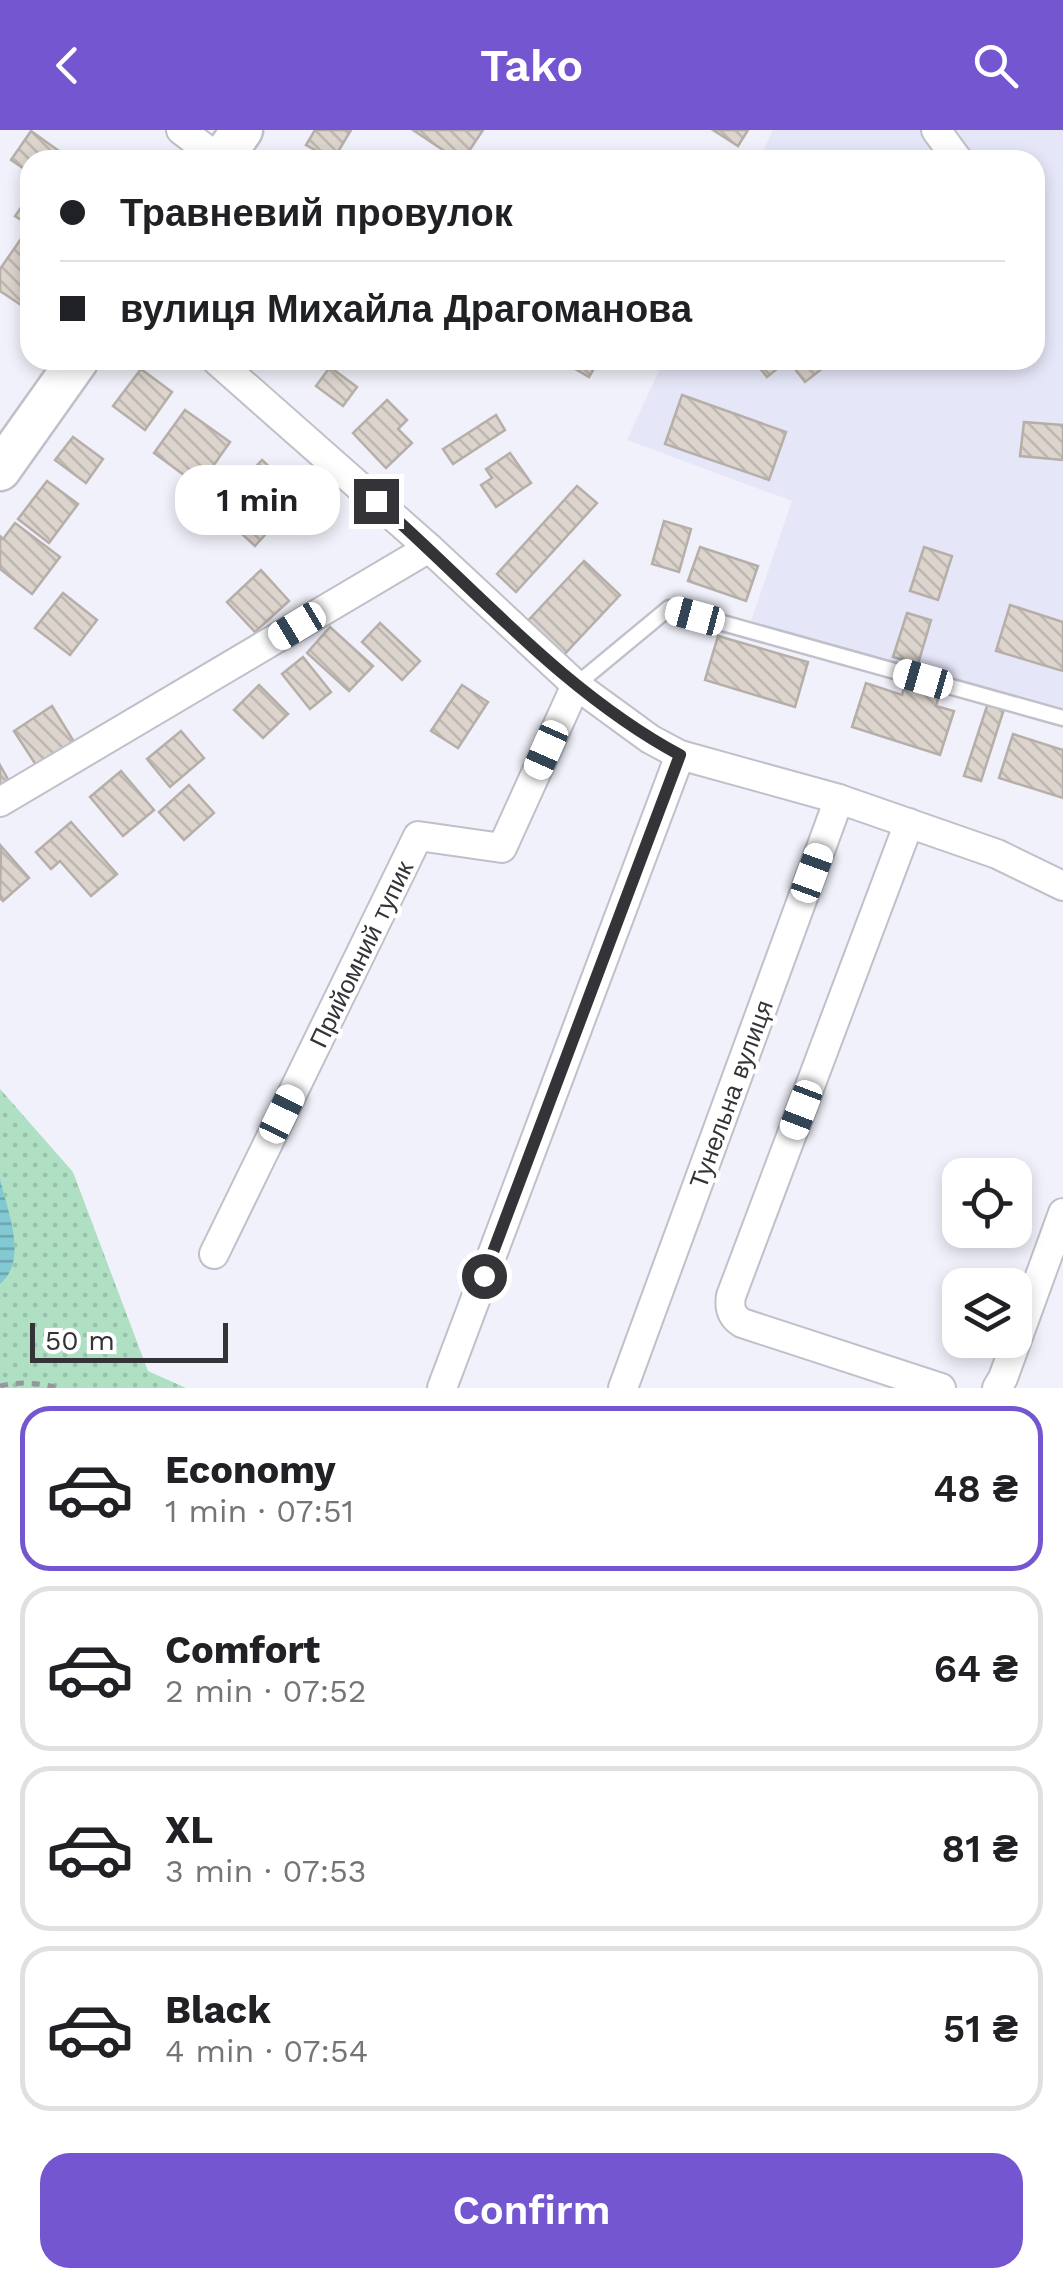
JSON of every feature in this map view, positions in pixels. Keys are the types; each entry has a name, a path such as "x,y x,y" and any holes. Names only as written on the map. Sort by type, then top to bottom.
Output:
{"main road":[{"path":"0,470 71,370"}],"street":[{"path":"181,130 207,150"},
{"path":"227,370 429,548 576,686 650,739 680,755 840,799 997,854 1063,886"},
{"path":"0,802 429,548"},
{"name":"Прийомний тупик","path":"214,1254 418,836 502,848 576,686"},
{"path":"442,1388 680,755"},
{"name":"Тунельна вулиця","path":"624,1388 840,799"},
{"path":"909,823 731,1296 730,1308 742,1323 941,1388"},
{"path":"997,1388 1063,1213"}],"lane":[{"path":"576,686 669,608 1063,718"}],"path":[{"path":"0,1386 16,1382 59,1388"}],"shaded area":[{"path":"773,130 1063,130 1063,718 748,630 792,501 627,440 659,370 1045,370 1045,150 764,150"}],"green space":[{"path":"0,1089 73,1172 148,1371 186,1388 0,1388"}],"water":[{"path":"0,1179 15,1248 9,1274 0,1284"}],"building":[{"path":"315,130 351,130 339,150 315,150 306,145"},
{"path":"413,130 483,130 470,150 443,150"},
{"path":"713,130 748,130 738,146"},
{"path":"31,131 58,150 20,150 20,166 11,160"},
{"path":"20,240 20,304 0,291 0,269"},
{"path":"140,370 172,392 145,430 113,406"},
{"path":"328,370 334,370 357,387 343,406 316,386"},
{"path":"796,370 820,370 805,382"},
{"path":"682,395 786,432 769,480 665,444"},
{"path":"387,400 407,420 398,429 412,443 386,468 353,433"},
{"path":"185,410 230,442 199,486 154,453"},
{"path":"496,415 505,430 453,464 443,449"},
{"path":"1024,422 1063,425 1063,460 1020,456"},
{"path":"73,437 103,459 86,483 55,460"},
{"path":"510,453 531,483 496,507 481,485 492,478 486,469"},
{"path":"262,460 290,486 260,518 271,528 255,546 216,510"},
{"path":"47,481 78,504 49,543 18,519"},
{"path":"577,486 597,503 516,592 497,574"},
{"path":"664,521 691,529 679,572 652,564"},
{"path":"15,523 60,557 32,594 0,569 0,536 3,539"},
{"path":"700,547 758,566 746,601 688,581"},
{"path":"924,547 952,556 938,600 910,591"},
{"path":"584,561 620,595 560,659 524,625"},
{"path":"261,570 289,601 255,632 227,602"},
{"path":"63,593 97,620 70,655 35,628"},
{"path":"1010,605 1063,622 1063,671 996,651"},
{"path":"907,613 931,620 918,664 893,657"},
{"path":"380,623 420,661 402,680 362,642"},
{"path":"330,627 373,666 349,691 307,653"},
{"path":"718,636 808,662 795,707 705,680"},
{"path":"303,657 331,692 310,709 282,674"},
{"path":"906,681 940,692 936,706 954,711 940,755 852,727 866,683 902,695"},
{"path":"259,685 288,714 263,738 234,710"},
{"path":"462,685 488,702 458,748 431,731"},
{"path":"988,703 1004,709 981,781 964,776"},
{"path":"52,706 76,745 38,768 14,731"},
{"path":"181,731 204,758 170,787 147,759"},
{"path":"1013,734 1063,750 1063,798 999,778"},
{"path":"0,765 9,781 0,787"},
{"path":"121,771 154,810 123,836 90,797"},
{"path":"189,785 214,813 184,840 159,812"},
{"path":"71,822 117,874 91,896 60,861 51,869 36,852"},
{"path":"1,846 29,878 3,901 0,898"}],"route":[{"path":"376,501 576,686 650,739 680,755 484,1276"}]}
